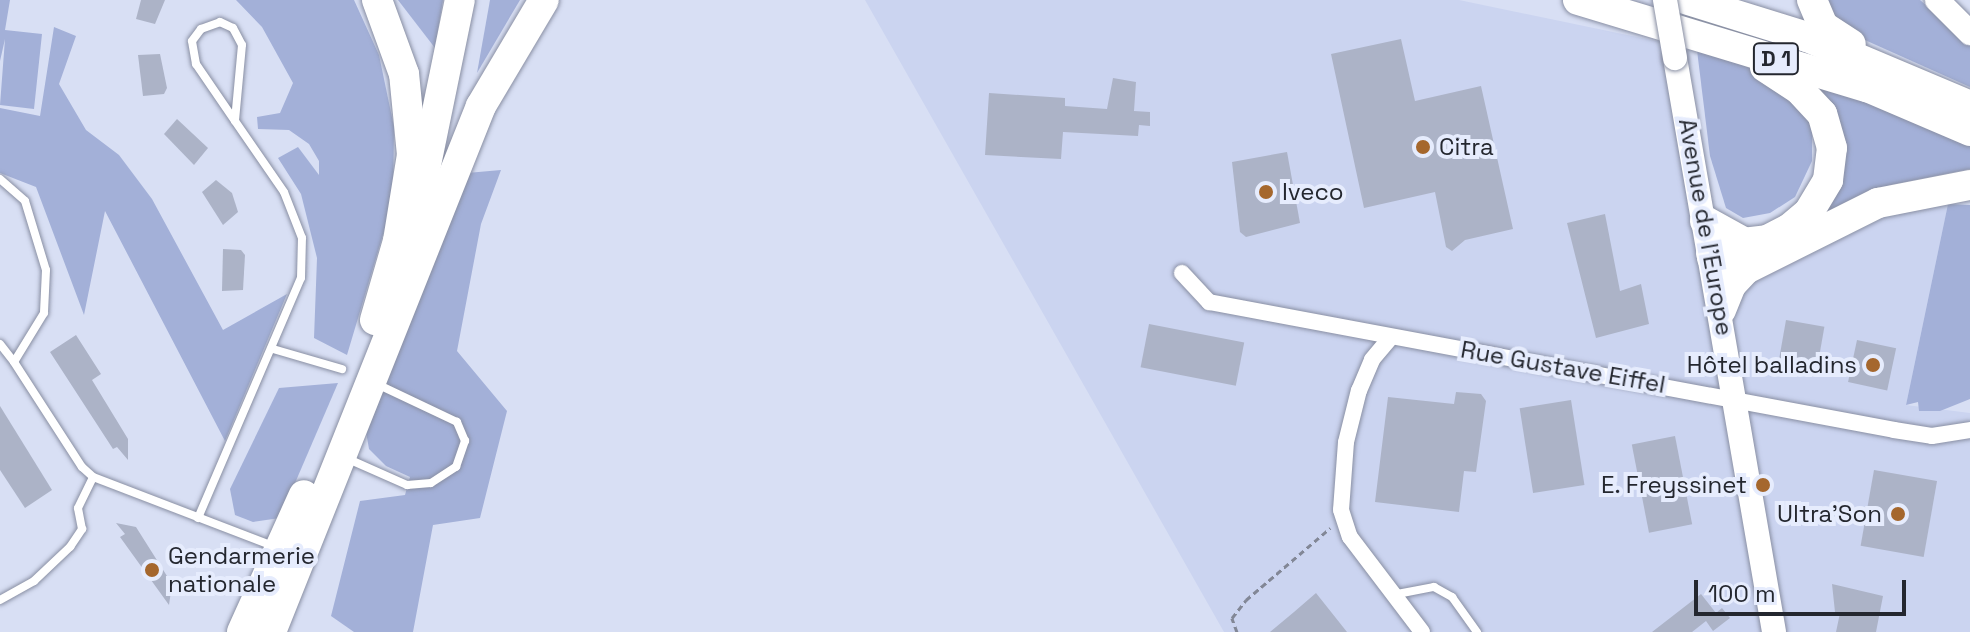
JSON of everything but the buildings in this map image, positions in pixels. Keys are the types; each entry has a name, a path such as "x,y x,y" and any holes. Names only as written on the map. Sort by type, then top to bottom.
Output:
{"highway":[{"path":"361,376 398,241 412,155 404,74 377,0"},
{"path":"271,632 290,553 361,376 416,220 460,0"},
{"path":"384,342 439,162 475,0"},
{"path":"242,632 290,553 340,455 481,106 544,0"},
{"name":"D 1","path":"1578,0 1675,6 1807,37 1970,104"},
{"path":"1675,6 1740,0"},
{"path":"1812,0 1817,17 1832,35 1970,104"},
{"path":"1675,6 1775,71 1822,114 1832,148 1823,191 1789,229 1745,256 1721,310"},
{"name":"D 1","path":"1675,6 1970,131"},
{"path":"1711,255 1717,246 1745,256 1878,203 1970,185"},
{"path":"1705,221 1745,256"}],"street":[{"path":"1937,0 1969,28"},
{"name":"Avenue de l'Europe","path":"1675,6 1675,58 1721,310 1774,632"},
{"name":"Rue Gustave Eiffel","path":"1182,273 1209,302 1932,436 1970,430"},
{"path":"1391,337 1372,360 1349,429 1339,489 1350,537 1422,632"}],"lane":[{"path":"198,518 301,278 302,238 284,192 235,121 196,64 192,41 201,29 220,22 233,28 242,45 235,121"},
{"path":"0,179 25,201 46,270 44,313 14,362"},
{"path":"0,344 93,477 290,553"},
{"path":"273,349 361,376 457,422 465,441 456,467 431,483 407,485 340,455"},
{"path":"0,600 34,581 70,547 82,529 78,508 93,477"},
{"path":"1392,595 1434,587 1452,597 1477,632"}],"path":[{"path":"1237,632 1232,618 1246,600 1344,521"}],"shaded area":[{"path":"0,0 10,0 5,30 42,34 34,109 0,105 5,39 0,61"},
{"path":"236,0 354,0 379,55 394,127 393,201 347,355 314,338 317,258 301,194 278,158 298,147 319,175 319,161 309,144 289,130 258,129 257,117 280,113 293,83 262,27"},
{"path":"398,0 443,0 435,48"},
{"path":"490,0 520,0 477,73"},
{"path":"865,0 1459,0 1661,42 1704,278 1882,209 1948,204 1906,405 1970,413 1970,632 1224,632"},
{"path":"1824,0 1920,0 1970,43 1970,87 1847,32 1826,16"},
{"path":"54,27 76,36 59,84 86,130 119,155 152,199 223,330 287,294 225,441 105,211 84,315 36,187 0,173 0,108 40,116"},
{"path":"1696,42 1786,86 1812,124 1812,161 1795,197 1770,213 1743,218 1726,208 1710,156"},
{"path":"1810,77 1970,142 1970,169 1890,185 1797,236 1825,202"},
{"path":"501,170 481,224 457,351 507,411 480,518 433,525 413,632 354,632 331,616 360,501 405,495 410,477 386,466 369,449 365,426 467,173"},
{"path":"1948,204 1970,205 1970,399 1940,411 1919,411 1918,402 1906,405"},
{"path":"338,383 280,518 253,522 235,515 230,489 279,388"}],"place":[{"name":"Citra","path":"1423,147"},
{"name":"Iveco","path":"1266,192"},
{"name":"Hôtel balladins","path":"1873,365"},
{"name":"E. Freyssinet","path":"1763,485"},
{"name":"Ultra'Son","path":"1898,514"},
{"name":"Gendarmerie nationale","path":"152,570"}]}
